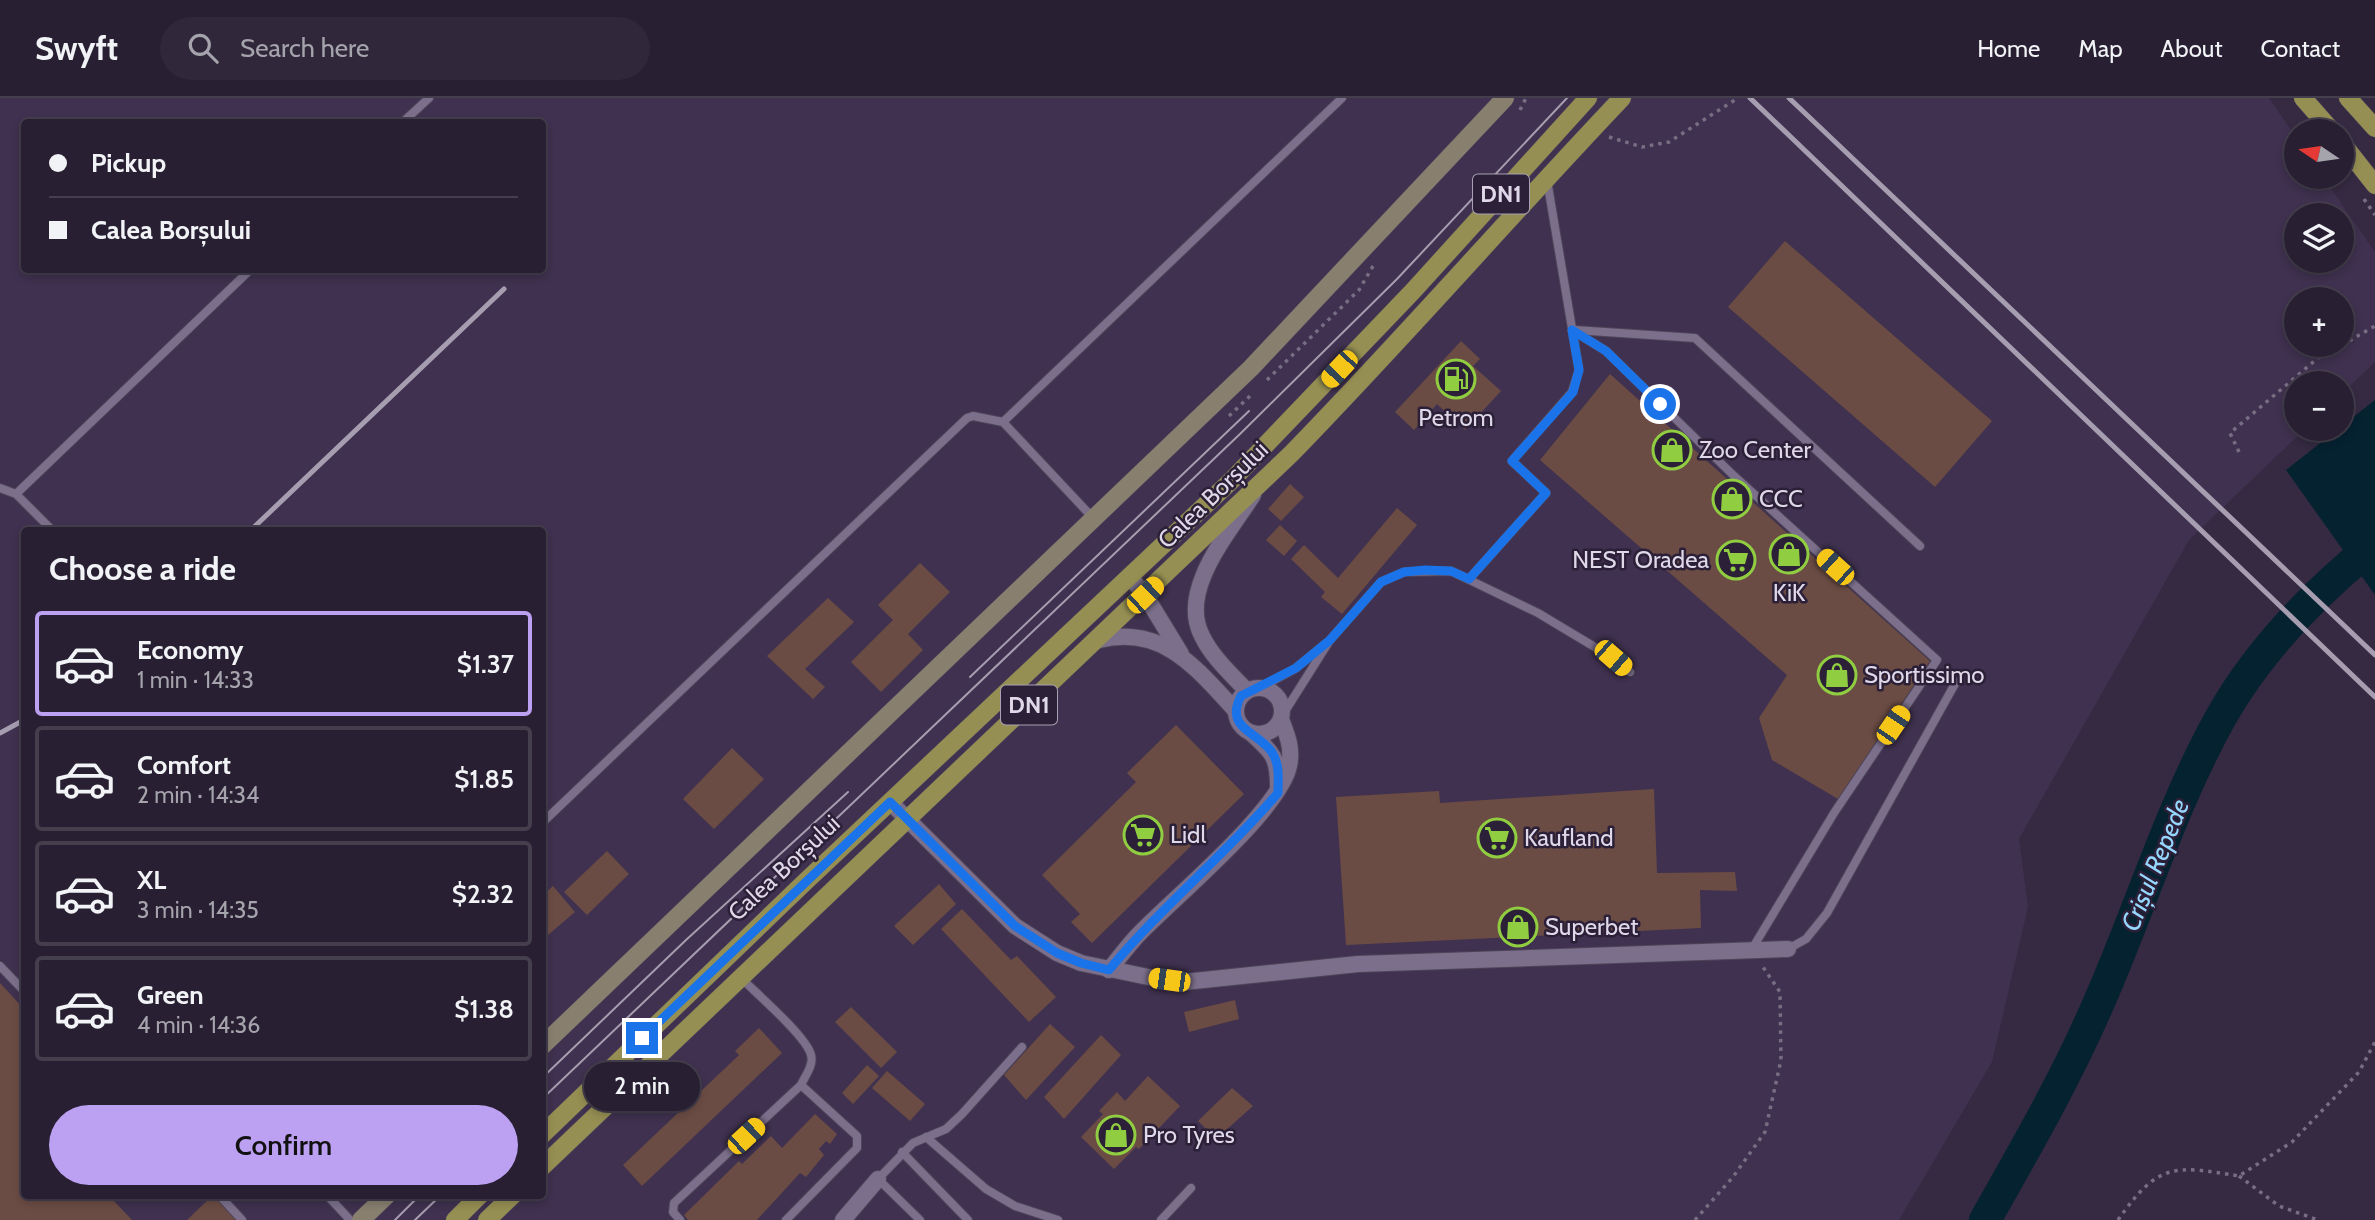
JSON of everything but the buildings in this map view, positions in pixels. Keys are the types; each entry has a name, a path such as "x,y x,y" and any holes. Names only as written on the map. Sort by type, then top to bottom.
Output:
{"main road":[{"name":"Calea Borșului","path":"546,1131 1278,434 1413,291 1588,98"},
{"name":"Calea Borșului","path":"546,1163 1258,486 1371,372 1546,177 1622,98"},
{"path":"2303,98 2321,119"},
{"path":"2348,98 2375,128"},
{"path":"2354,159 2375,186"},
{"path":"454,1220 476,1199"},
{"path":"487,1220 509,1199"}],"street":[{"path":"546,1042 1251,368 1505,98"},
{"path":"1109,970 1138,935 1234,841 1278,793 1289,767 1291,746 1278,698 1275,693 1254,689 1202,636 1195,600 1200,581 1258,486"},
{"path":"1129,576 1145,595 1181,654 1236,711"},
{"path":"1099,640 1130,636 1148,640 1181,654"},
{"path":"1254,689 1237,704 1236,711 1240,725 1273,753 1278,768 1278,793"},
{"path":"1251,733 1267,733 1274,729 1282,718"},
{"path":"890,802 1015,926 1057,953 1109,970 1184,982 1359,964 1788,949"},
{"path":"843,1220 878,1179"},
{"path":"361,1220 383,1199"}],"lane":[{"path":"406,119 429,98"},
{"path":"1003,422 1342,98"},
{"path":"1469,579 1546,493 1512,461 1573,392 1579,370 1546,177"},
{"path":"16,494 247,273"},
{"path":"1572,330 1695,338 1920,546"},
{"path":"1572,330 1606,351 1732,474 1937,660 1834,813 1751,951"},
{"path":"546,819 967,418 973,416 1003,422 1093,518"},
{"path":"0,488 16,494 49,527"},
{"path":"1254,689 1296,668 1330,640 1381,582 1404,572 1425,570 1451,571 1538,612 1613,658 1630,672"},
{"path":"1282,718 1330,640"},
{"path":"1788,949 1806,939 1827,913 1956,681"},
{"path":"0,965 21,988"},
{"path":"680,1220 673,1212 674,1203 801,1085 810,1068 812,1056 804,1041 741,978"},
{"path":"920,1220 878,1179 902,1152 926,1137 946,1129 1022,1046"},
{"path":"786,1220 857,1148 858,1136 801,1085"},
{"path":"926,1137 986,1189 1016,1206 1058,1220"},
{"path":"902,1152 968,1220"},
{"path":"1161,1220 1191,1188"},
{"path":"223,1199 242,1220"},
{"path":"331,1199 350,1220"}],"path":[{"path":"1591,131 1634,146 1652,146 1669,142 1687,133 1738,98"},
{"path":"2354,338 2375,326"},
{"path":"2239,452 2230,433 2320,357"},
{"path":"1695,1220 1733,1177 1765,1132 1781,1060 1780,992 1751,951"},
{"path":"2239,1176 2292,1142 2359,1072 2375,1042"},
{"path":"2118,1220 2139,1189 2161,1174 2196,1169 2239,1176 2279,1206 2318,1220"}],"shaded area":[{"path":"0,98 2269,98 2284,120 2284,189 2331,189 2341,203 2284,203 2284,273 2354,273 2354,222 2375,252 2375,362 2354,382 2354,371 2284,371 2284,441 2292,441 2189,540 2019,839 2028,907 1992,1062 1899,1220 0,1220"}],"water":[{"path":"2375,400 2375,595 2286,470 2323,441 2354,441 2354,417"}],"waterway":[{"name":"Crișul Repede","path":"1985,1220 2084,1036 2112,973 2170,825 2202,752 2221,717 2253,669 2290,623 2375,544"}],"tram line":[{"path":"546,1095 1240,434 1397,279 1567,98"},
{"path":"970,677 1249,411"},
{"path":"546,1074 686,940 848,792"},
{"path":"395,1220 416,1199"},
{"path":"415,1220 437,1199"}],"railway":[{"path":"1750,98 2375,697"},
{"path":"1789,98 2375,655"},
{"path":"254,527 504,289"},
{"path":"0,733 21,722"}],"place":[{"name":"Petrom","path":"1456,379"},
{"name":"Zoo Center","path":"1672,450"},
{"name":"CCC","path":"1732,499"},
{"name":"KiK","path":"1789,554"},
{"name":"NEST Oradea","path":"1736,560"},
{"name":"Sportissimo","path":"1837,675"},
{"name":"Lidl","path":"1143,835"},
{"name":"Kaufland","path":"1497,838"},
{"name":"Superbet","path":"1518,927"},
{"name":"Pro Tyres","path":"1116,1135"}],"route":[{"path":"642,1038 890,802 1015,926 1057,953 1109,970 1138,935 1234,841 1278,793 1278,768 1273,753 1245,730 1237,718 1237,704 1241,696 1296,668 1330,640 1381,582 1404,572 1425,570 1451,571 1469,579 1546,493 1512,461 1573,392 1579,370 1572,330 1606,351 1660,404"}]}
